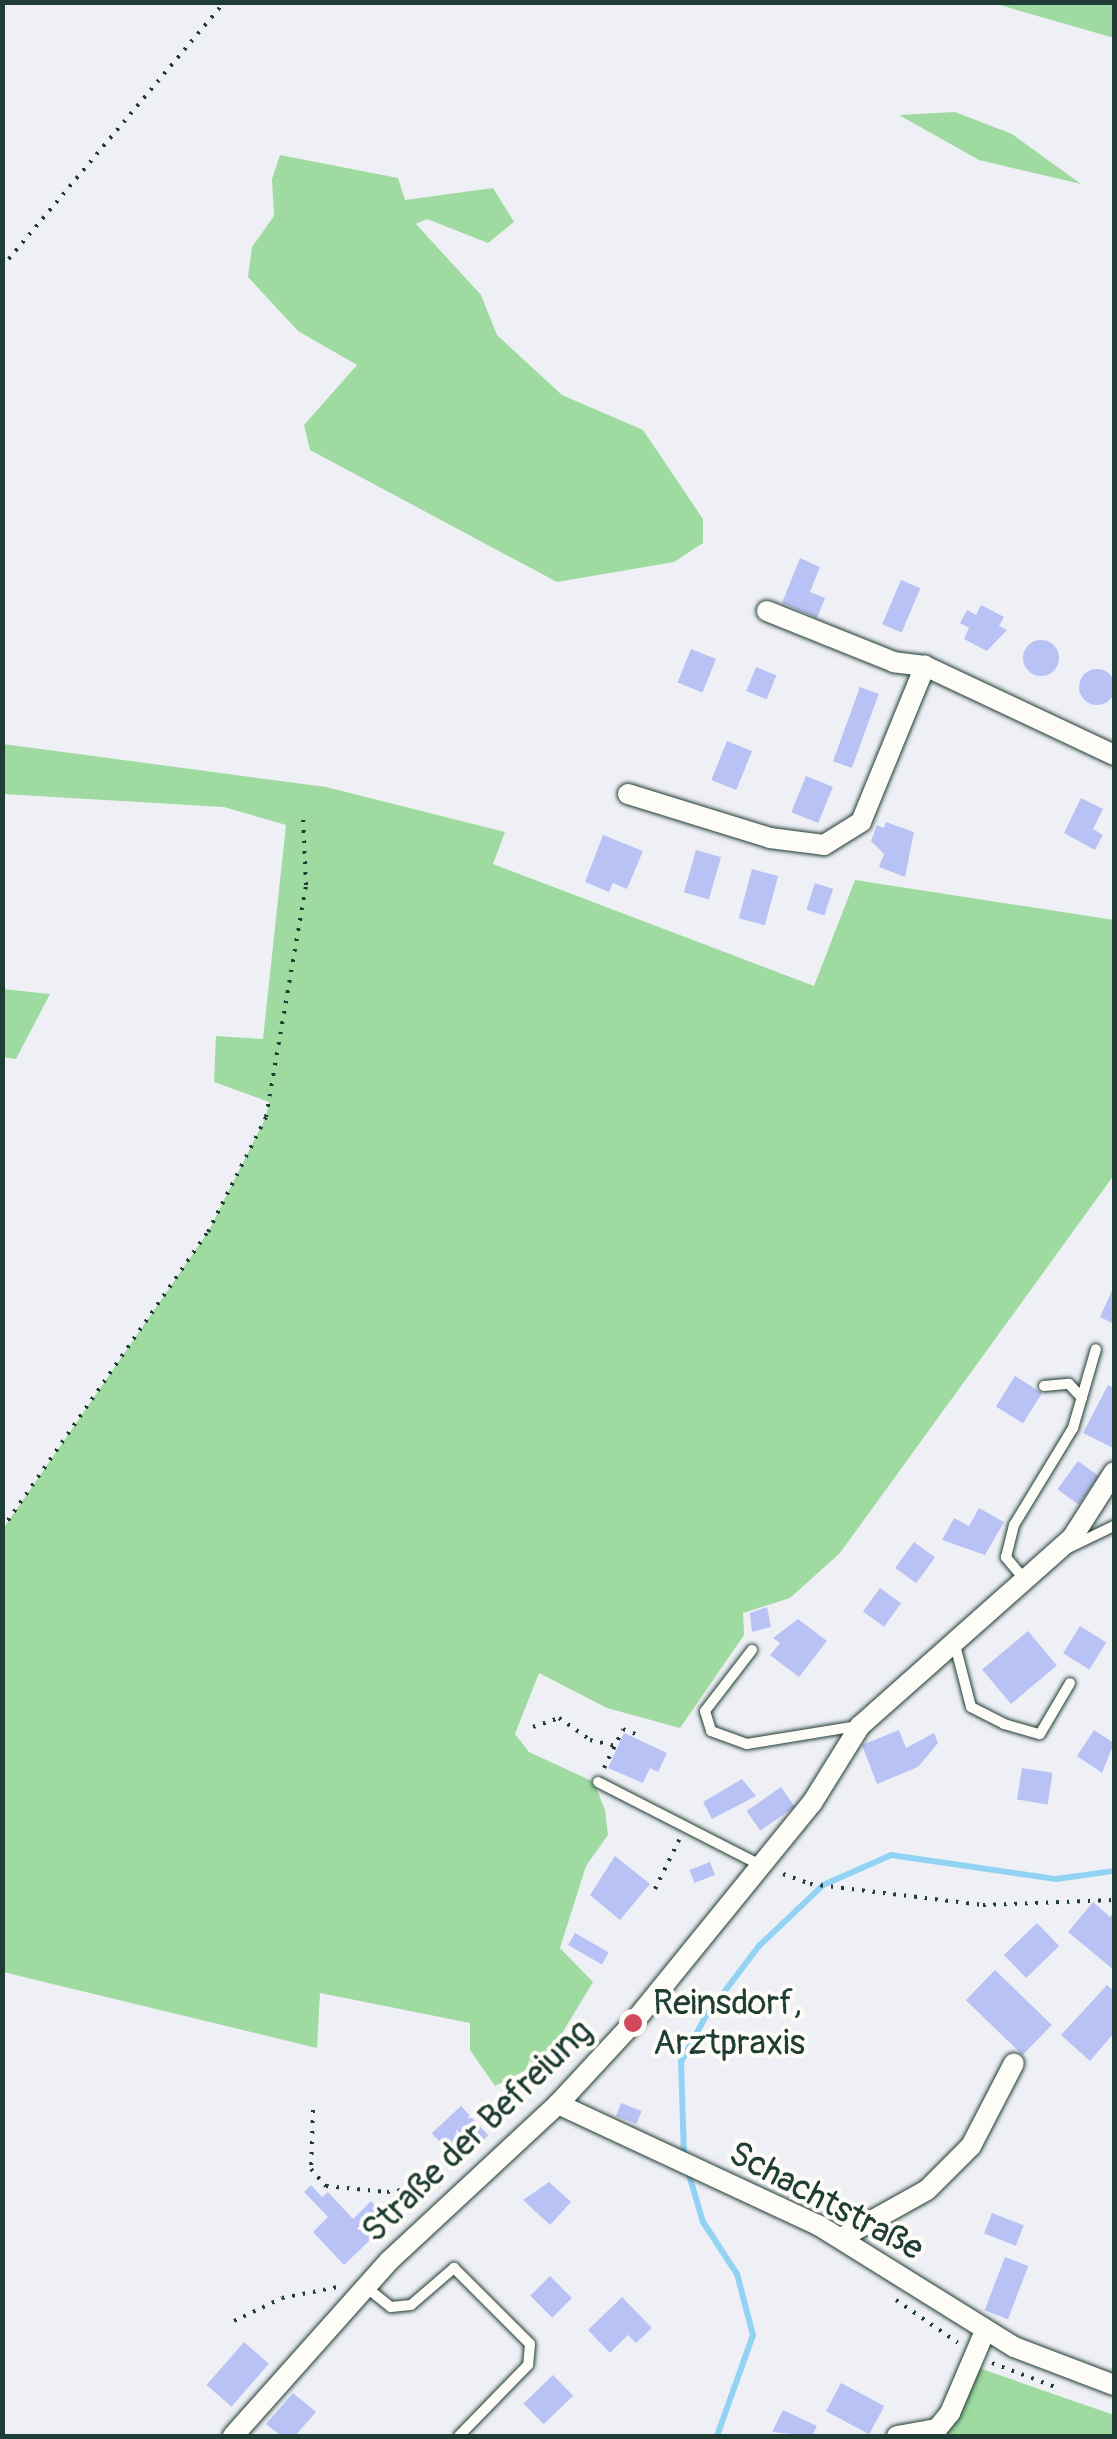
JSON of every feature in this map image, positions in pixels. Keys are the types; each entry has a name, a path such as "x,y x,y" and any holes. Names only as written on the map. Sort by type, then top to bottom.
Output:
{"street":[{"path":"766,610 894,662 925,666 1114,755"},
{"path":"628,794 770,838 824,845 861,822 925,666"},
{"name":"Straße der Befreiung","path":"232,2436 366,2286 466,2185 558,2104 659,1992 758,1864 812,1803 860,1726 1054,1553 1114,1472"},
{"path":"841,2238 927,2190 971,2146 1014,2063"},
{"name":"Schachtstraße","path":"558,2104 841,2238 985,2331 1114,2385"},
{"path":"897,2436 937,2429 950,2414 985,2331"}],"lane":[{"path":"1026,1581 1006,1557 1014,1524 1073,1428 1096,1349"},
{"path":"1044,1386 1069,1384 1082,1398"},
{"path":"1054,1553 1082,1547 1114,1526"},
{"path":"955,1644 971,1707 1004,1724 1040,1734 1070,1683"},
{"path":"752,1650 705,1712 711,1730 747,1744 860,1726"},
{"path":"598,1782 687,1824 758,1864"},
{"path":"366,2286 391,2307 411,2305 454,2268 530,2344 528,2365 459,2436"}],"path":[{"path":"2,267 224,2"},
{"path":"2,1529 208,1232 266,1117 302,921 303,817"},
{"path":"533,1727 559,1718 590,1740 615,1746"},
{"path":"598,1782 623,1729 638,1736"},
{"path":"655,1889 687,1824"},
{"path":"758,1864 810,1884 983,1905 1114,1900"},
{"path":"313,2110 311,2169 326,2186 387,2192 466,2185"},
{"path":"234,2321 282,2298 366,2286"}],"green space":[{"path":"993,3 1114,3 1114,38"},
{"path":"955,112 1012,134 1081,184 979,160 899,115"},
{"path":"280,155 398,178 405,200 493,188 514,222 488,243 427,219 416,224 481,295 497,335 562,395 643,430 703,519 703,543 674,562 557,582 310,450 304,425 357,365 298,331 248,277 252,247 274,216 272,179"},
{"path":"3,744 326,787 505,832 493,864 814,986 855,880 1114,920 1114,1175 840,1553 790,1598 743,1613 744,1635 680,1728 607,1708 539,1673 515,1734 529,1752 594,1782 605,1810 608,1835 586,1866 560,1948 593,1982 546,2060 495,2086 470,2050 470,2023 320,1993 317,2048 3,1972 3,1529 208,1232 266,1117 269,1102 214,1082 216,1036 263,1039 286,825 224,807 3,794"},
{"path":"3,989 50,994 16,1059 3,1057"},
{"path":"979,2368 1114,2415 1114,2436 941,2436"}],"building":[{"path":"800,558 820,567 810,592 825,598 817,618 782,603"},
{"path":"901,580 920,588 902,632 882,624"},
{"path":"981,605 1004,617 999,626 1007,630 987,651 964,639 969,628 960,623 967,610 976,615"},
{"path":"1041,640 1054,645 1059,658 1054,671 1041,676 1028,671 1023,658 1028,645"},
{"path":"691,649 716,659 703,692 678,682"},
{"path":"756,667 776,675 767,699 746,691"},
{"path":"1097,669 1110,674 1115,687 1110,700 1097,705 1084,700 1079,687 1084,674"},
{"path":"860,687 879,694 852,768 833,761"},
{"path":"727,741 752,751 736,790 711,780"},
{"path":"806,776 833,787 818,823 791,812"},
{"path":"1081,798 1103,809 1093,829 1103,835 1095,850 1064,833"},
{"path":"886,822 914,832 905,877 879,867 884,854 871,841 877,825 884,828"},
{"path":"603,835 643,851 627,889 613,883 609,892 585,882"},
{"path":"696,850 721,857 709,899 684,892"},
{"path":"752,869 778,876 765,925 739,918"},
{"path":"815,883 833,889 824,916 806,910"},
{"path":"1114,1286 1114,1324 1100,1317"},
{"path":"1015,1376 1042,1393 1023,1423 996,1407"},
{"path":"1108,1385 1114,1388 1113,1448 1083,1433"},
{"path":"1078,1461 1099,1476 1078,1505 1057,1489"},
{"path":"979,1508 1004,1522 985,1555 942,1540 954,1518 969,1526"},
{"path":"914,1542 935,1557 916,1583 895,1568"},
{"path":"880,1588 901,1603 884,1627 863,1611"},
{"path":"767,1607 771,1627 752,1632 750,1613"},
{"path":"798,1619 827,1641 799,1677 770,1655 780,1643 773,1638"},
{"path":"1080,1626 1106,1642 1089,1670 1063,1653"},
{"path":"1028,1631 1057,1665 1011,1704 982,1670"},
{"path":"899,1730 906,1748 934,1733 938,1743 918,1767 877,1784 862,1745"},
{"path":"1094,1730 1114,1743 1102,1773 1077,1756"},
{"path":"624,1733 667,1753 658,1772 650,1768 643,1783 608,1768"},
{"path":"1022,1768 1053,1773 1048,1804 1017,1800"},
{"path":"742,1779 756,1796 712,1819 703,1802"},
{"path":"781,1787 795,1807 760,1831 747,1811"},
{"path":"615,1856 650,1884 620,1920 590,1895"},
{"path":"710,1862 715,1875 694,1883 689,1870"},
{"path":"1093,1902 1110,1917 1114,1912 1114,1970 1068,1932"},
{"path":"1037,1923 1059,1946 1026,1978 1004,1955"},
{"path":"575,1933 609,1952 602,1965 568,1945"},
{"path":"995,1970 1052,2025 1023,2055 966,2000"},
{"path":"1107,1985 1114,1991 1114,2033 1090,2061 1061,2035"},
{"path":"621,2103 642,2111 637,2124 616,2116"},
{"path":"461,2106 488,2135 459,2163 432,2133"},
{"path":"549,2182 571,2202 550,2225 523,2200"},
{"path":"311,2185 322,2197 328,2192 353,2219 371,2201 390,2221 344,2265 313,2232 328,2217 304,2192"},
{"path":"992,2213 1024,2225 1016,2246 984,2234"},
{"path":"1005,2257 1028,2266 1008,2319 985,2310"},
{"path":"550,2276 572,2298 552,2318 530,2296"},
{"path":"622,2297 652,2328 636,2343 628,2335 610,2353 588,2330"},
{"path":"244,2342 269,2364 232,2407 207,2385"},
{"path":"553,2375 573,2396 544,2424 524,2403"},
{"path":"841,2383 884,2406 869,2434 826,2411"},
{"path":"293,2393 316,2412 295,2436 281,2436 266,2424"},
{"path":"783,2410 817,2426 812,2436 772,2432"}],"waterway":[{"path":"684,2156 681,2062 706,2016 759,1946 823,1885 891,1855 1056,1879 1114,1871"},
{"path":"687,2168 703,2222 737,2274 753,2335 717,2436"}],"place":[{"name":"Reinsdorf, Arztpraxis","path":"633,2023"}]}
